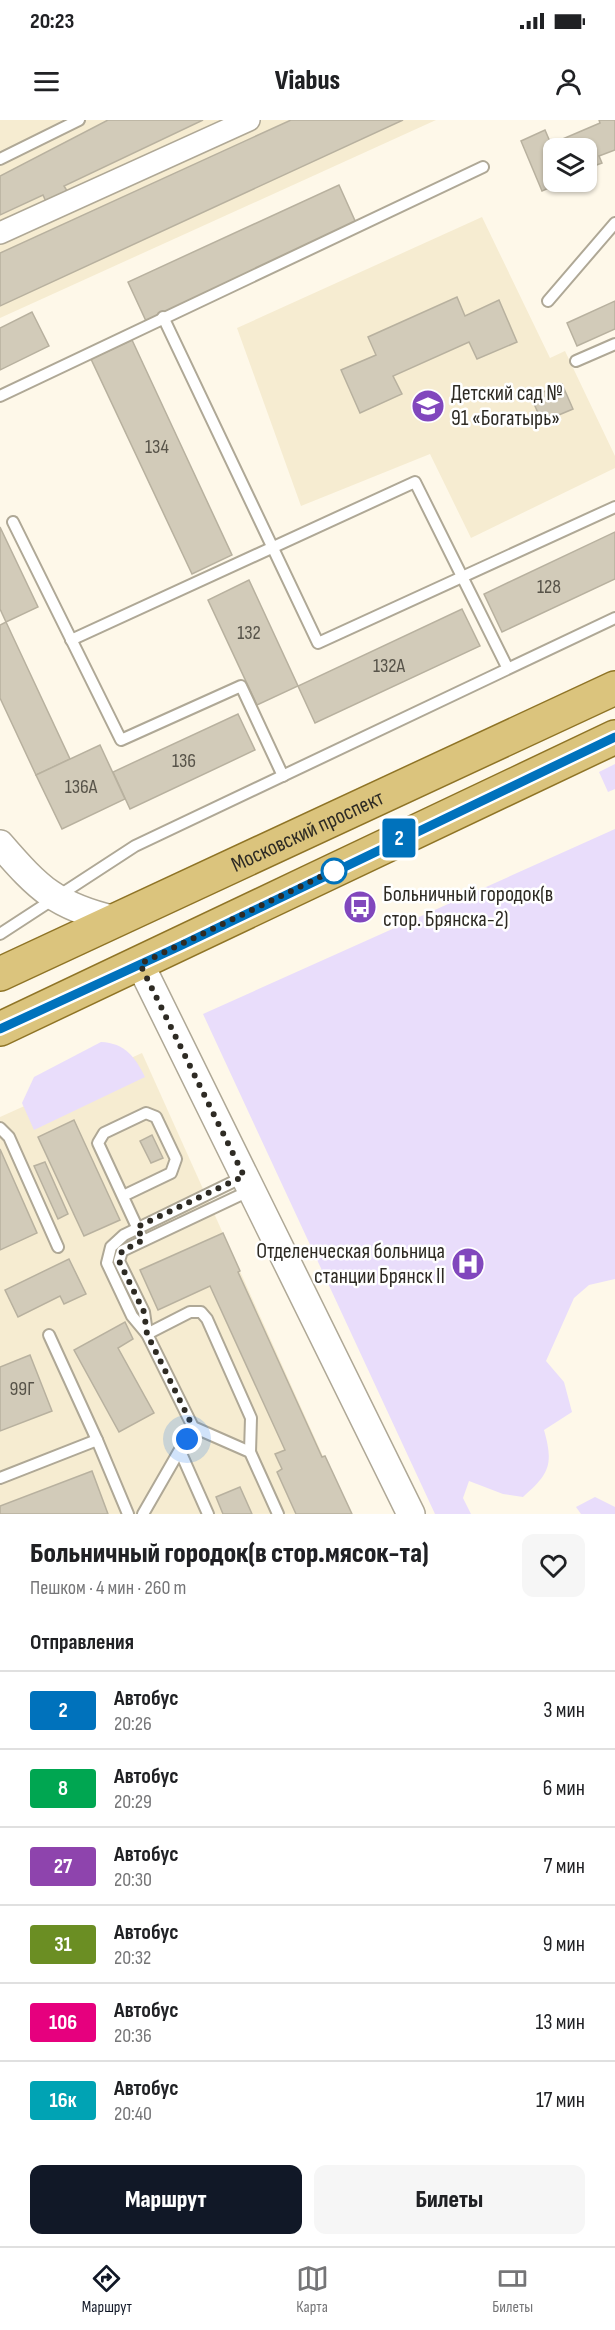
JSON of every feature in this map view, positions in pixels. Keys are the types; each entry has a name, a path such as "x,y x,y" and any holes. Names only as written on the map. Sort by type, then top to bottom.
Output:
{"main road":[{"name":"Московский проспект","path":"0,974 615,688"},
{"name":"Московский проспект","path":"0,1029 615,737"},
{"path":"115,920 140,964"}],"street":[{"path":"0,232 249,120"},
{"path":"0,844 54,899 81,912 115,920"},
{"path":"140,964 411,1514"}],"lane":[{"path":"0,159 79,120"},
{"path":"0,396 483,167"},
{"path":"548,301 615,223"},
{"path":"163,317 318,644 615,507"},
{"path":"576,361 615,344"},
{"path":"71,640 416,482 507,667"},
{"path":"13,522 121,740 241,686 283,776"},
{"path":"0,934 135,846 507,667 615,618"},
{"path":"123,1196 171,1173 176,1159 156,1117 146,1113 104,1133 98,1143 143,1240"},
{"path":"0,1128 9,1137 58,1247"},
{"path":"247,1183 137,1227 111,1247 107,1263 132,1316 147,1334 193,1427 250,1452"},
{"path":"147,1334 144,1312 119,1261 122,1251 247,1183"},
{"path":"147,1334 190,1312 201,1312 207,1319 251,1418 250,1452 278,1514"},
{"path":"49,1335 128,1514"},
{"path":"143,1514 193,1427"},
{"path":"0,1478 97,1440"},
{"path":"180,1451 208,1514"}],"shaded area":[{"path":"0,120 436,120 0,318"},
{"name":"Детский сад № 91 «Богатырь»","path":"482,217 550,358 565,351 615,456 615,468 471,538 430,454 301,506 237,328"},
{"path":"615,764 615,789 608,792 599,772"},
{"name":"Отделенческая больница станции Брянск II","path":"615,829 615,1279 589,1285 574,1298 546,1361 564,1382 572,1412 544,1430 549,1461 539,1482 523,1497 503,1494 469,1481 463,1498 471,1514 435,1514 203,1014"},
{"path":"101,1042 123,1048 137,1063 145,1077 34,1130 22,1103 34,1077"},
{"path":"142,1053 349,1514 0,1514 0,1117"},
{"path":"595,1497 615,1507 615,1514 581,1514 576,1507"}],"building":[{"path":"108,120 203,120 64,186 69,194 47,204 43,195 0,215 0,176"},
{"path":"291,120 403,120 0,306 0,253"},
{"path":"599,120 615,120 615,150 599,156 602,163 597,165 597,138 565,138 600,123"},
{"path":"545,130 548,138 543,138 542,191 521,141"},
{"path":"339,185 356,223 146,321 128,282"},
{"path":"457,297 465,316 499,300 517,342 477,359 469,342 393,376 402,394 360,413 341,370 376,355 368,337"},
{"path":"615,301 615,329 577,346 567,323"},
{"path":"32,312 49,346 0,370 0,328"},
{"path":"132,340 232,555 192,574 91,359"},
{"path":"562,384 573,409 542,422 531,397"},
{"path":"0,527 38,607 6,622 0,609"},
{"path":"615,532 615,579 502,632 484,594"},
{"path":"249,580 298,686 257,705 208,600"},
{"path":"462,609 480,646 315,723 298,686"},
{"path":"6,622 70,759 36,775 0,698 0,625"},
{"path":"238,714 255,750 130,809 113,772"},
{"path":"100,745 125,799 62,829 36,775"},
{"path":"74,1120 120,1220 84,1236 38,1137"},
{"path":"152,1135 163,1158 151,1163 140,1141"},
{"path":"0,1149 37,1233 0,1250"},
{"path":"45,1162 68,1214 58,1219 34,1166"},
{"path":"223,1233 240,1271 238,1272 322,1457 325,1456 352,1514 296,1514 277,1472 282,1469 275,1454 285,1450 210,1286 158,1310 140,1270"},
{"path":"69,1259 86,1294 64,1304 60,1296 18,1317 5,1290"},
{"path":"125,1322 133,1339 118,1348 154,1413 119,1432 74,1350"},
{"path":"30,1355 52,1411 0,1431 0,1367"},
{"path":"92,1471 108,1514 0,1514 0,1506"},
{"path":"240,1487 252,1514 223,1514 216,1497"}],"bus line":[{"name":"2","path":"0,1029 180,946 442,818 615,737"}],"place":[{"name":"Детский сад № 91 «Богатырь»","path":"428,406"},
{"name":"Больничный городок(в стор. Брянска-2)","path":"360,907"},
{"name":"Отделенческая больница станции Брянск II","path":"468,1264"}],"route":[{"path":"187,1439 193,1427 147,1334 144,1312 119,1261 122,1251 143,1240 137,1227 244,1176 140,964 341,867 334,871"}]}
